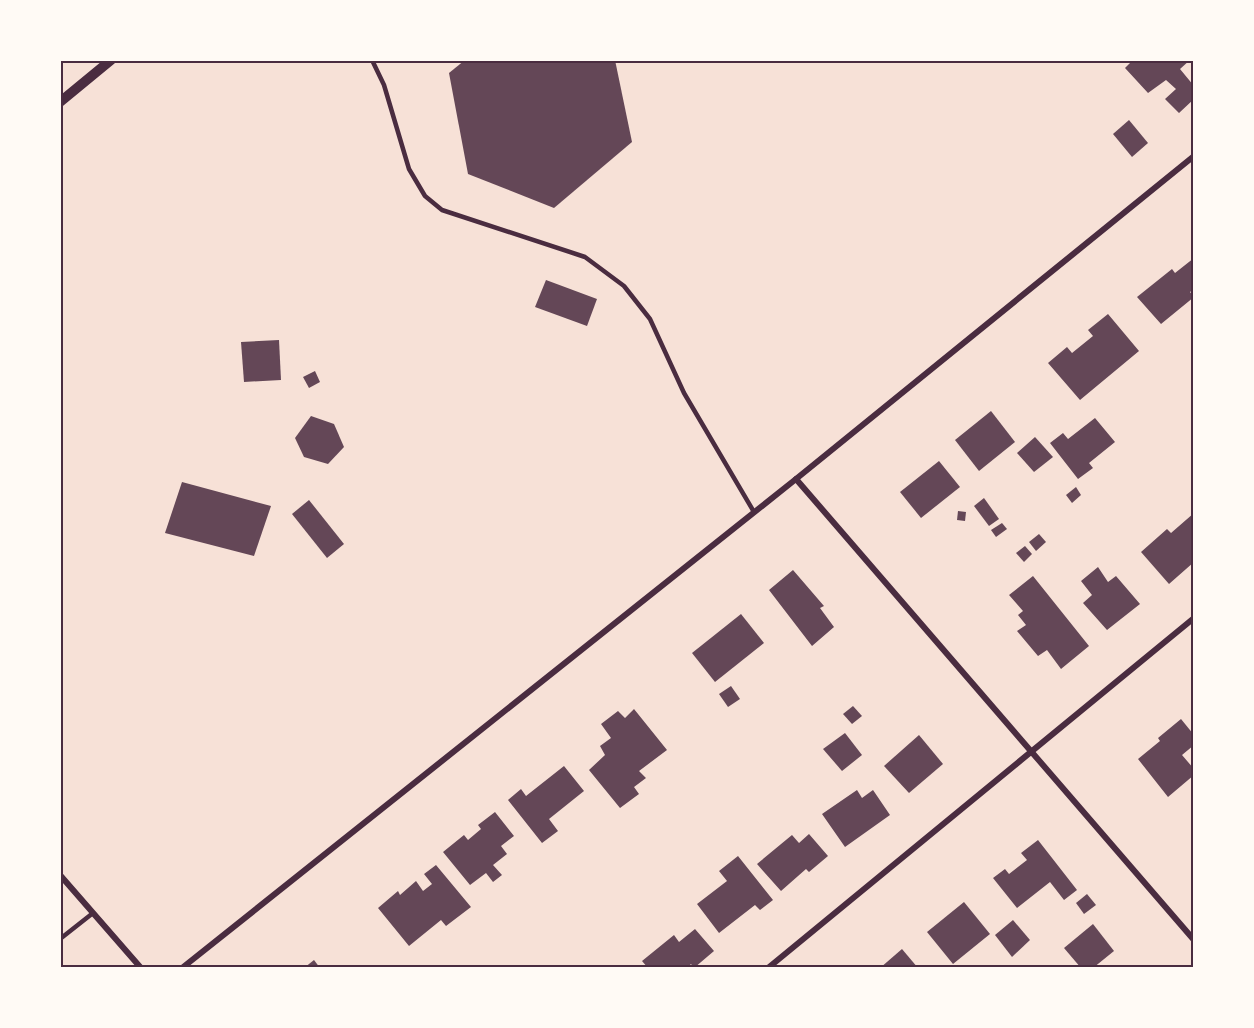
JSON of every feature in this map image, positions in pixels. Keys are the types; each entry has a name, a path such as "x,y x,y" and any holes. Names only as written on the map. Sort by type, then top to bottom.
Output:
{"street":[{"path":"60,102 111,60"},
{"path":"182,968 796,480 1194,156"},
{"path":"796,480 1194,940"},
{"path":"768,968 1194,618"},
{"path":"60,875 141,968"}],"lane":[{"path":"372,60 384,85 409,169 425,196 442,210 585,257 624,286 650,319 684,393 754,512"},
{"path":"60,939 93,913"}],"building":[{"path":"465,60 615,60 632,142 554,208 468,174 449,73"},
{"path":"1133,60 1190,60 1180,69 1194,86 1194,99 1179,113 1165,99 1176,89 1166,80 1148,93 1125,68"},
{"path":"1129,120 1148,143 1132,157 1113,134"},
{"path":"1194,258 1194,289 1190,292 1194,297 1161,324 1137,297 1172,269 1175,273"},
{"path":"546,280 597,299 587,326 535,307"},
{"path":"1108,314 1139,351 1080,400 1048,363 1067,347 1072,353 1093,336 1088,330"},
{"path":"279,340 281,380 244,382 241,342"},
{"path":"315,371 320,382 309,388 303,377"},
{"path":"991,411 1015,442 979,471 955,440"},
{"path":"311,416 334,424 344,447 328,464 304,457 295,438"},
{"path":"1095,418 1115,442 1089,463 1093,468 1078,479 1050,443 1063,433 1068,439"},
{"path":"1035,437 1053,457 1034,472 1017,453"},
{"path":"939,461 960,487 921,518 900,492"},
{"path":"182,482 271,506 254,556 165,533"},
{"path":"1076,487 1081,495 1072,503 1066,495"},
{"path":"984,498 999,519 989,526 974,506"},
{"path":"309,500 344,544 327,558 292,514"},
{"path":"958,511 966,512 965,521 957,520"},
{"path":"1194,513 1194,562 1169,584 1141,552 1167,529 1171,533"},
{"path":"1002,523 1007,529 996,537 991,530"},
{"path":"1039,534 1046,542 1036,551 1029,542"},
{"path":"1025,546 1032,554 1024,562 1016,553"},
{"path":"1098,567 1108,582 1116,576 1140,604 1107,630 1083,603 1092,595 1081,581"},
{"path":"793,570 824,606 820,608 834,627 812,646 769,590"},
{"path":"1033,576 1089,646 1061,669 1047,650 1038,656 1017,631 1026,625 1018,615 1023,611 1009,595"},
{"path":"741,614 764,643 715,682 692,653"},
{"path":"731,686 740,699 728,707 719,694"},
{"path":"853,706 862,716 852,724 843,714"},
{"path":"634,709 667,750 639,771 646,778 634,787 639,794 620,808 589,770 605,755 600,746 611,738 601,724 618,711 625,718"},
{"path":"1181,719 1194,735 1194,745 1182,755 1194,769 1194,775 1168,797 1138,759 1160,741 1158,738"},
{"path":"845,733 862,755 842,771 823,749"},
{"path":"919,735 943,764 909,793 884,766"},
{"path":"564,766 584,791 549,819 558,831 542,843 508,800 521,789 526,796"},
{"path":"857,790 862,798 873,790 890,815 845,847 822,814"},
{"path":"495,812 514,836 501,846 507,854 493,865 502,875 493,882 486,873 470,885 443,852 464,835 468,840 481,829 478,825"},
{"path":"809,834 828,856 809,872 806,869 781,891 757,864 792,835 799,843"},
{"path":"1038,840 1077,890 1064,900 1050,882 1017,908 993,878 1005,869 1009,874 1027,860 1021,853"},
{"path":"738,856 773,900 760,910 755,905 719,933 697,904 727,881 719,871"},
{"path":"436,865 471,907 446,926 441,920 409,946 378,908 398,891 400,895 416,881 423,891 432,884 424,874"},
{"path":"1087,894 1096,905 1084,914 1076,903"},
{"path":"964,902 990,934 953,964 927,932"},
{"path":"1013,920 1030,940 1012,957 995,935"},
{"path":"1093,924 1114,951 1093,968 1081,968 1064,948"},
{"path":"695,929 714,951 694,968 691,964 687,968 648,968 642,961 674,935 679,942"},
{"path":"902,949 918,968 880,968"},
{"path":"314,960 320,968 304,968"}]}
